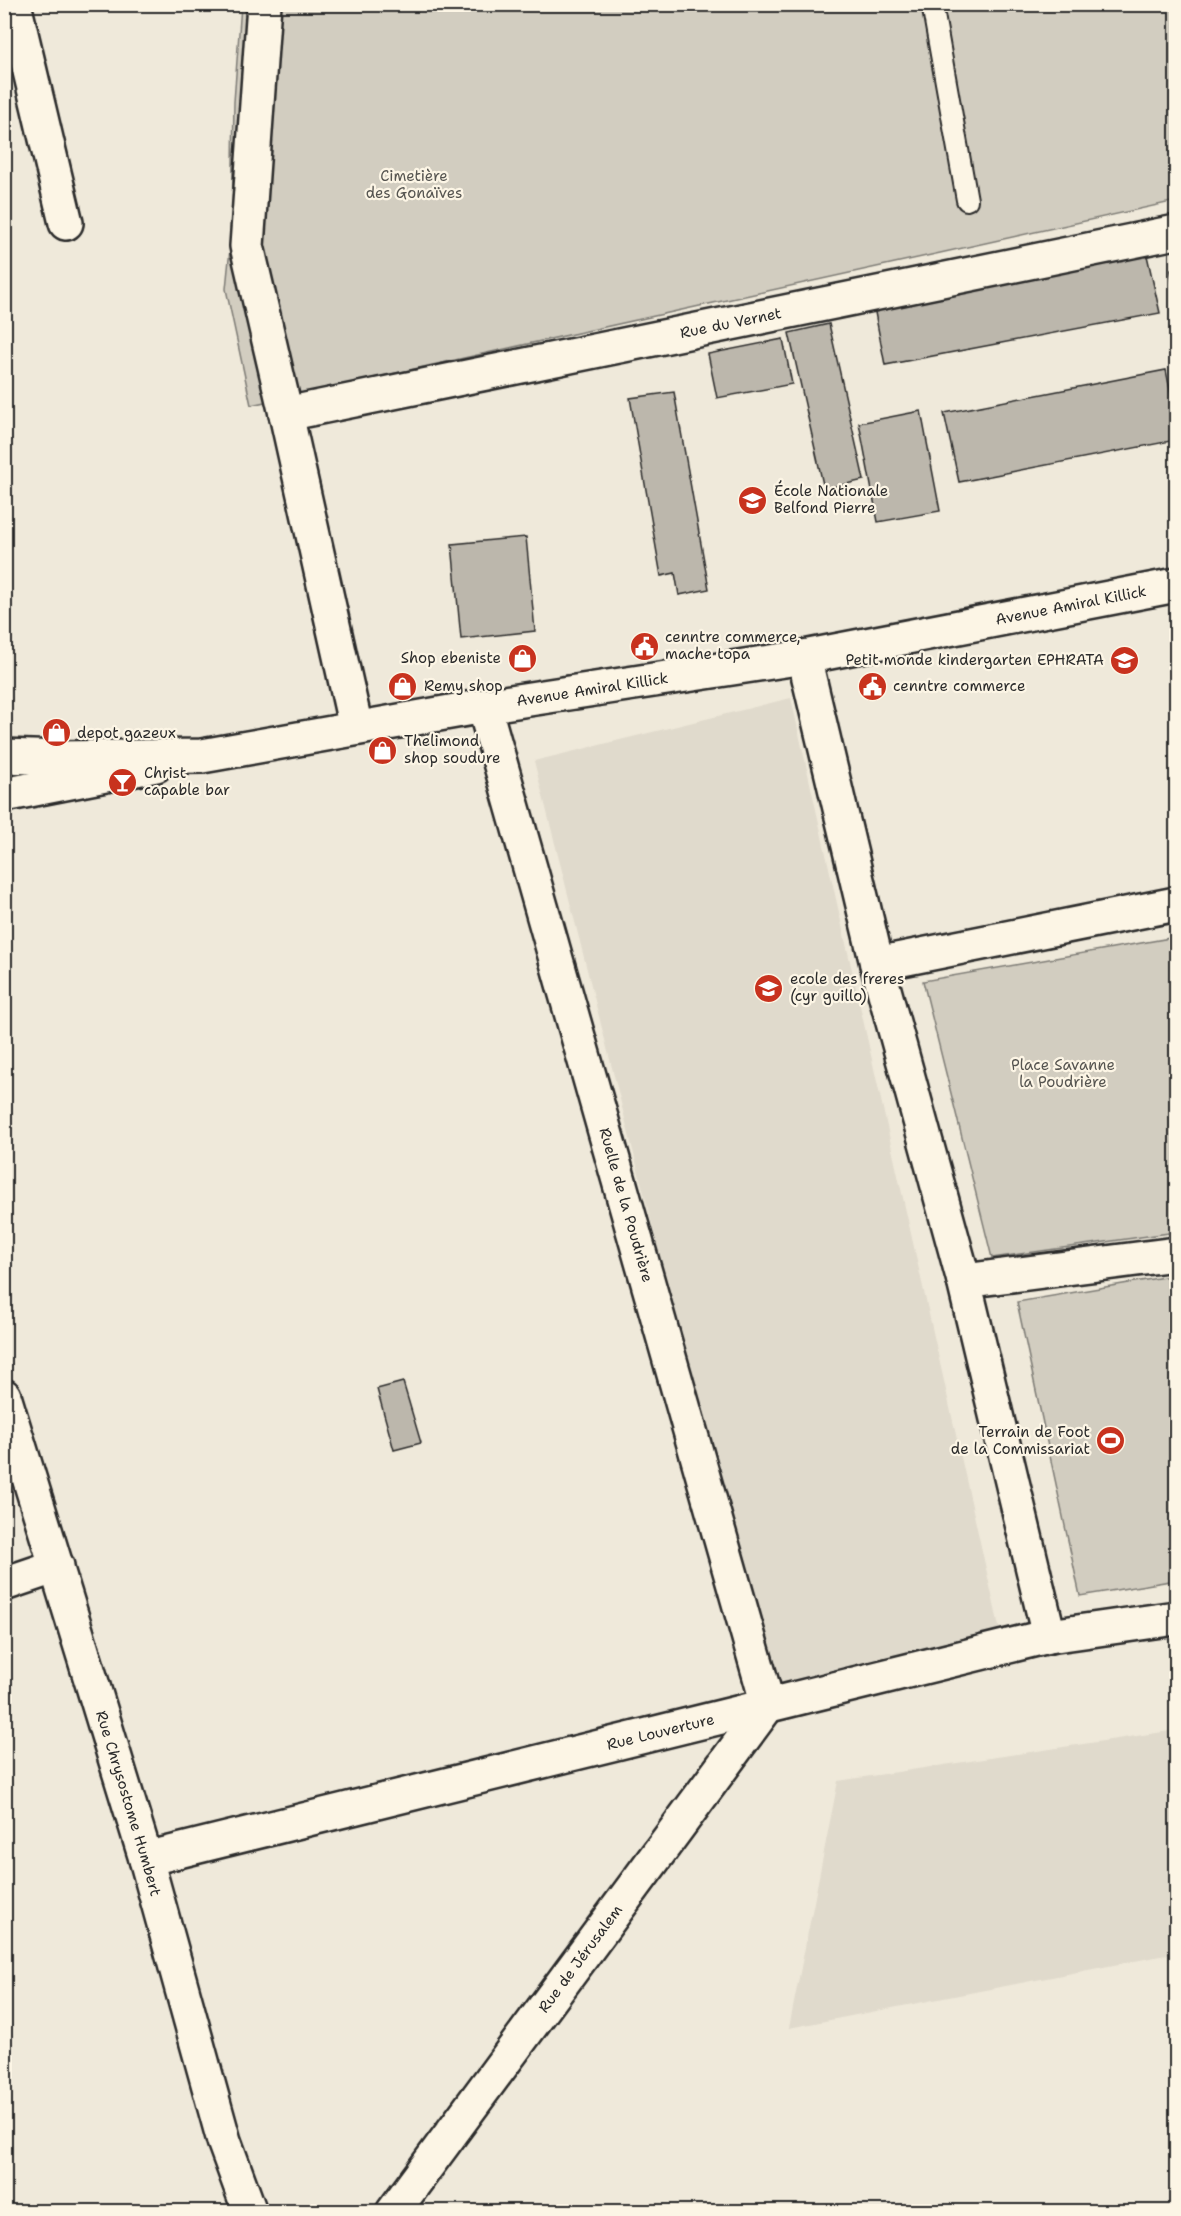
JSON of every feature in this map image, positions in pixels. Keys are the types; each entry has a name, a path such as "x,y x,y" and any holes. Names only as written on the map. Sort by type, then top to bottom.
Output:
{"street":[{"path":"14,4 66,223"},
{"path":"264,4 247,246 356,729"},
{"name":"Rue du Vernet","path":"286,414 1176,232"},
{"name":"Avenue Amiral Killick","path":"4,756 60,758 202,756 484,706 804,657 1176,585"},
{"path":"804,657 877,964 964,1281 1049,1636"},
{"name":"Ruelle de la Poudrière","path":"484,706 768,1705"},
{"path":"4,795 202,756"},
{"path":"877,964 1176,904"},
{"path":"964,1281 1176,1254"},
{"name":"Rue Chrysostome Humbert","path":"4,1396 146,1859 224,2141 250,2211"},
{"path":"4,1584 57,1566"},
{"name":"Rue Louverture","path":"146,1859 1049,1636 1176,1618"},
{"name":"Rue de Jérusalem","path":"393,2211 768,1705"}],"lane":[{"path":"932,4 967,200"}],"shaded area":[{"path":"791,698 1004,1649 770,1689 534,761"},
{"path":"1176,1730 1176,1953 789,2028 838,1781"}],"green space":[{"name":"Cimetière des Gonaïves","path":"241,5 1176,5 1176,201 251,405 226,289 232,229 234,102"},
{"name":"Place Savanne la Poudrière","path":"1176,937 1176,1232 992,1258 923,981"},
{"name":"Terrain de Foot de la Commissariat","path":"1176,1275 1176,1580 1080,1596 1017,1302"}],"building":[{"path":"1146,251 1160,313 885,365 874,307"},
{"path":"1176,269 1176,307 1171,270"},
{"path":"829,324 864,480 824,489 789,333"},
{"path":"783,339 792,384 717,398 708,354"},
{"path":"1166,370 1176,419 1176,440 959,482 944,413"},
{"path":"674,392 709,589 679,595 675,573 661,576 630,398"},
{"path":"921,411 940,511 878,522 859,423"},
{"path":"526,537 535,631 461,639 452,544"},
{"path":"403,1382 421,1443 394,1450 377,1389"}],"place":[{"name":"École Nationale Belfond Pierre","path":"753,500"},
{"name":"cenntre commerce, mache topa","path":"644,646"},
{"name":"Shop ebeniste","path":"522,658"},
{"name":"Petit monde kindergarten EPHRATA","path":"1125,660"},
{"name":"Remy shop","path":"403,686"},
{"name":"cenntre commerce","path":"872,686"},
{"name":"depot gazeux","path":"56,733"},
{"name":"Thelimond shop soudure","path":"383,750"},
{"name":"Christ capable bar","path":"123,782"},
{"name":"ecole des freres (cyr guillo)","path":"769,988"},
{"name":"Terrain de Foot de la Commissariat","path":"1111,1441"}]}
